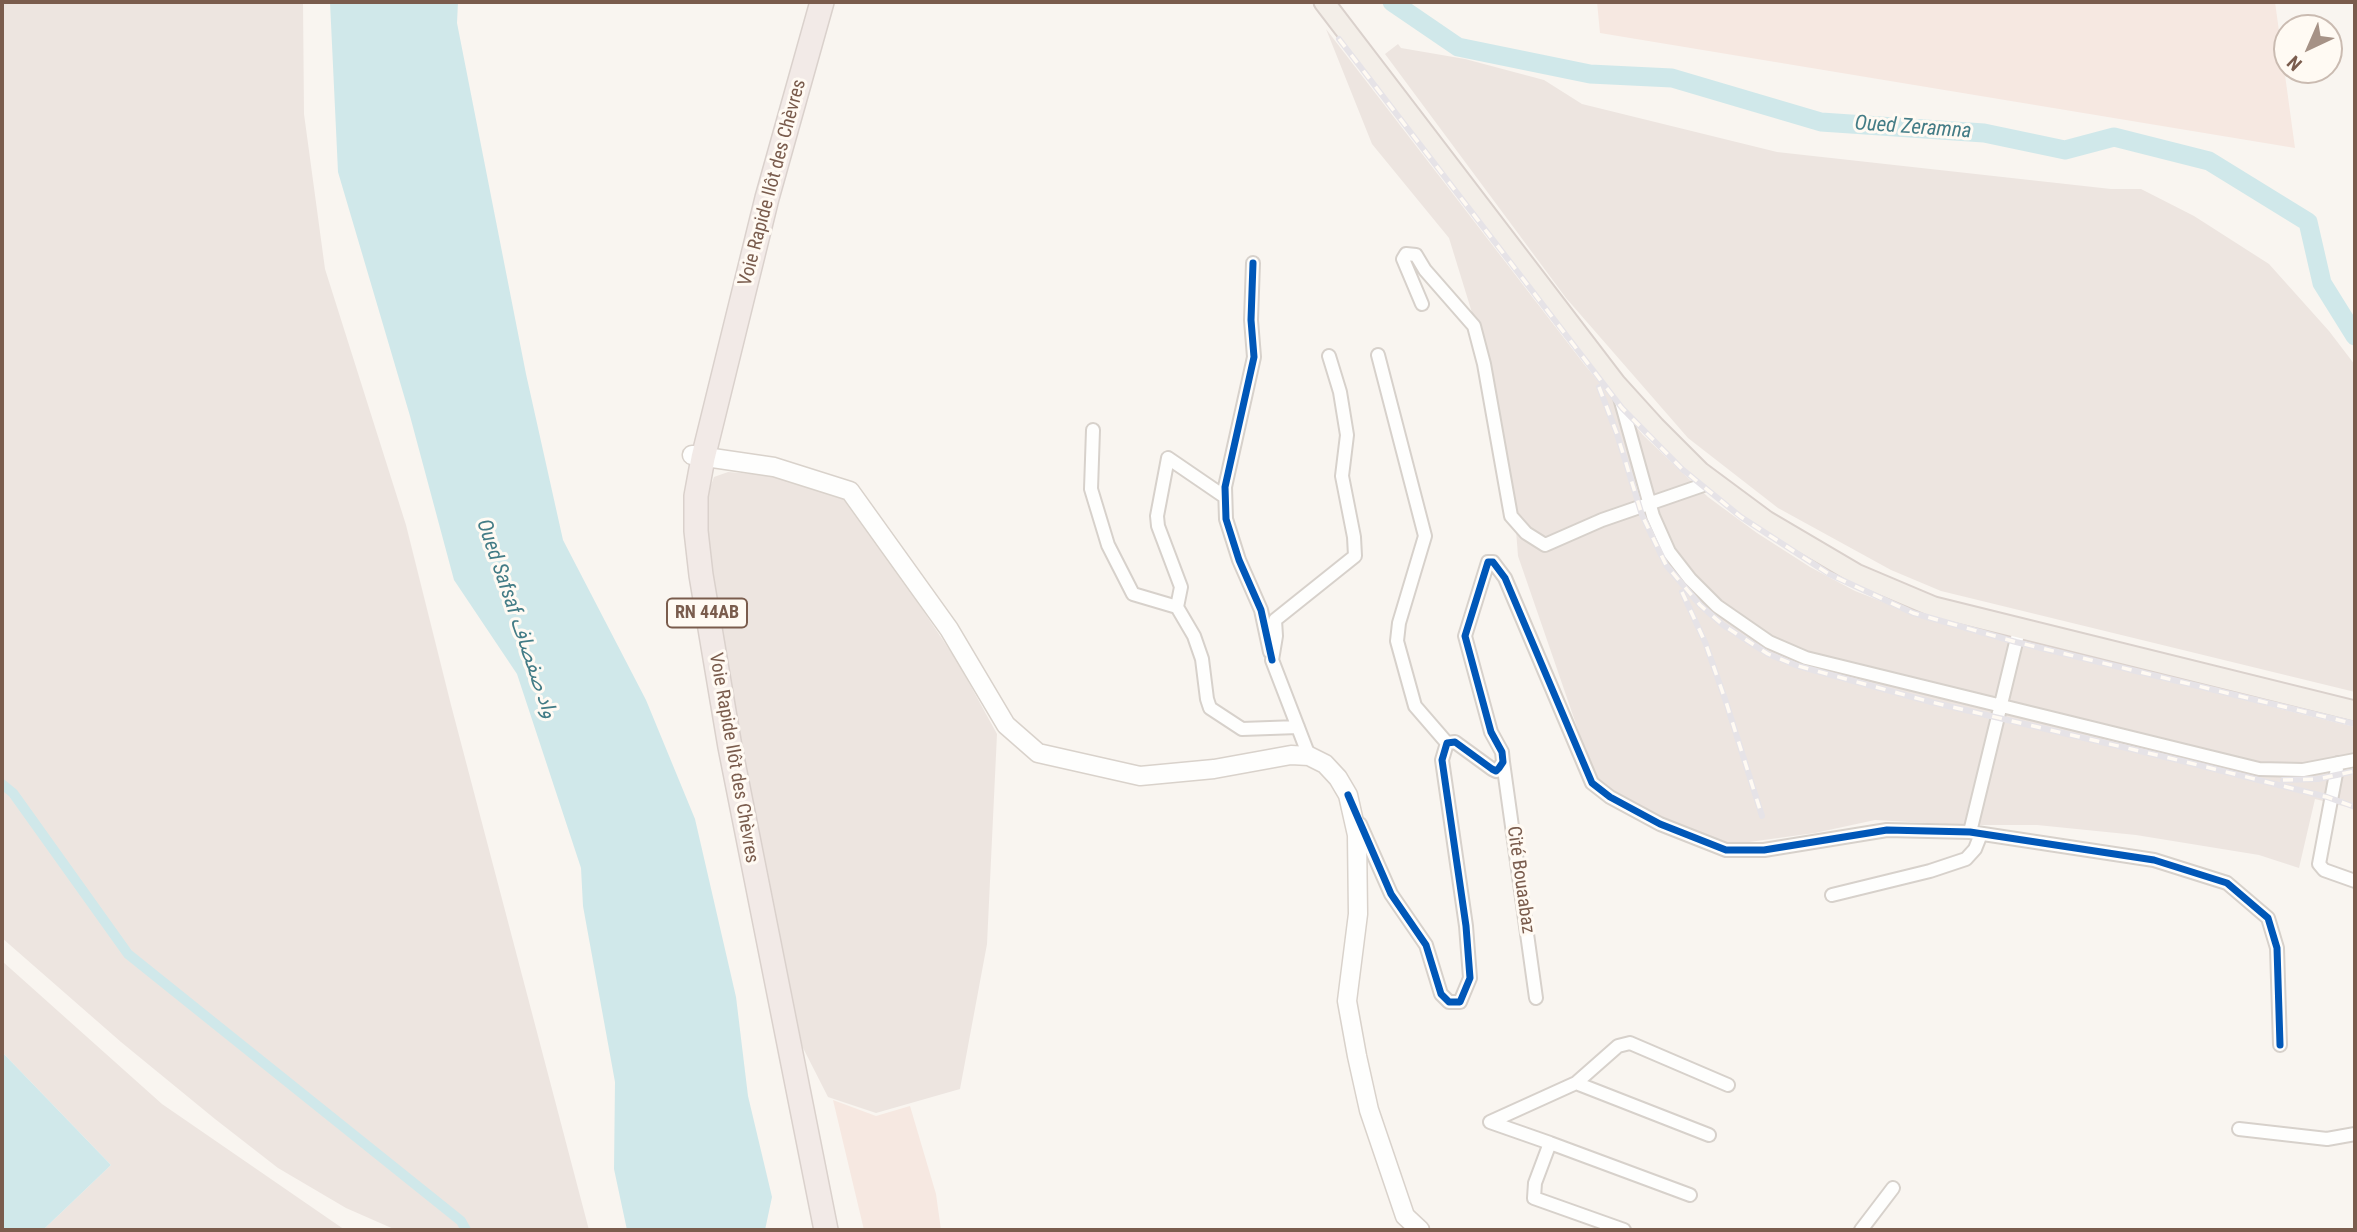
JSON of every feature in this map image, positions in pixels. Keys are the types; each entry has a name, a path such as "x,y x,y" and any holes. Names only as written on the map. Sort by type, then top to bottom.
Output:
{"highway":[{"name":"Voie Rapide Ilôt des Chèvres","path":"808,2 755,202 698,456 696,531 701,575 753,872 826,1230"},
{"name":"Voie Rapide Ilôt des Chèvres","path":"813,1230 718,754 686,564 684,506 822,2"}],"main road":[{"path":"1326,2 1616,384 1655,428 1712,482 1766,521 1856,575 1934,607 2355,711"}],"street":[{"path":"1422,304 1403,259 1406,254 1416,255 1425,270 1474,326 1484,364 1511,516 1526,533 1545,545 1602,520 1712,482"},
{"path":"1253,263 1251,320 1254,357 1230,458 1225,487 1226,519 1239,560 1261,610 1272,660 1309,756"},
{"path":"1378,355 1425,536 1399,623 1397,641 1415,706 1447,743"},
{"path":"1272,660 1276,636 1275,620 1355,556 1342,476 1347,435 1340,392 1329,356"},
{"path":"1616,384 1649,503 1669,552 1690,579 1717,606 1769,642 1806,658 2259,769 2303,770 2355,760"},
{"path":"1093,430 1091,489 1108,545 1133,594 1177,607"},
{"path":"698,456 774,467 850,491 949,629 1006,726 1038,753 1140,776 1214,769 1291,755 1309,756 1325,764 1348,795 1391,894 1426,945 1441,994 1450,1002 1460,1002 1470,978 1466,926 1442,760 1447,743"},
{"path":"1225,497 1168,457 1157,516 1158,526 1181,587 1177,607 1194,636 1202,659 1210,708 1242,729 1298,727"},
{"name":"Cité Bouaabaz","path":"1536,998 1502,752 1492,732 1465,636 1488,562 1493,562 1505,578 1592,783 1620,803 1660,824 1726,850 1764,850 1887,830 1976,833"},
{"path":"1832,895 1930,871 1966,859 1975,849 1976,833 2019,629"},
{"path":"1447,743 1455,742 1496,771 1503,762"},
{"path":"2338,763 2319,864 2324,870 2355,881"},
{"path":"1348,795 1357,835 1358,914 1347,1001 1369,1110 1405,1216 1420,1230"},
{"path":"1976,833 2154,860 2227,883 2268,918 2277,948 2280,1045"},
{"path":"1690,1195 1490,1122 1576,1083 1618,1045 1630,1043 1728,1085"},
{"path":"1576,1083 1709,1135"},
{"path":"2239,1129 2328,1139 2355,1134"},
{"path":"1550,1143 1535,1183 1534,1198 1624,1230"},
{"path":"1861,1230 1893,1188"}],"shaded area":[{"path":"2,2 303,2 304,114 325,269 406,525 589,1230 396,1230 346,1208 278,1168 215,1119 121,1042 2,938"},
{"path":"1597,2 2275,2 2273,84 2286,84 2295,148 1600,33"},
{"path":"1326,29 1584,364 1643,435 1708,497 1810,567 1855,591 1909,612 2355,727 2355,809 2315,799 2299,868 2259,855 2136,835 2037,825 1963,825 1875,820 1815,833 1727,845 1685,832 1596,782 1518,556 1515,517 1485,355 1449,238 1372,144"},
{"path":"1398,44 1401,48 1465,59 1544,80 1582,104 1777,152 2111,189 2141,189 2194,216 2269,264 2329,331 2355,365 2355,692 1941,591 1891,570 1778,508 1688,438 1566,298 1385,54"},
{"path":"728,472 768,475 805,482 846,496 957,661 997,734 987,944 960,1089 876,1113 828,1097 799,1040 723,656 708,538 709,490 714,477"},
{"path":"2,961 162,1104 345,1230 43,1230 111,1165 2,1052"},
{"path":"833,1100 876,1116 910,1106 936,1194 941,1230 864,1230"}],"water":[{"name":"Oued Safsaf واد صفصاف","path":"330,2 458,2 457,23 526,374 563,540 646,700 695,819 736,997 748,1096 772,1197 765,1230 627,1230 614,1169 615,1082 583,906 581,868 517,674 454,580 410,416 338,172"},
{"path":"2,1052 111,1165 43,1230 2,1230"}],"waterway":[{"name":"Oued Zeramna","path":"1392,2 1458,47 1590,74 1672,78 1821,122 1984,133 2065,150 2114,137 2209,161 2308,222 2322,283 2355,336"},
{"path":"2,784 13,793 128,954 461,1221 466,1230"}],"railway":[{"path":"1339,39 1622,408 1682,469 1741,517 1829,574 1913,613 2016,642 2355,724"},
{"path":"1599,387 1642,515 1666,565 1700,605 1723,625 1768,654 1798,666 1931,702 2182,761 2327,797 2355,807"},
{"path":"1682,592 1705,642 1762,816"},
{"path":"2283,780 2318,779 2355,771"}],"cycle path":[{"path":"1253,263 1251,320 1254,357 1225,487 1226,519 1239,560 1261,610 1272,660"},
{"path":"1348,795 1391,894 1426,945 1441,994 1449,1002 1460,1002 1470,978 1466,926 1442,760 1447,743 1455,742 1496,771 1503,762 1502,752 1491,732 1465,636 1488,562 1493,562 1505,578 1592,783 1610,797 1660,824 1726,850 1764,850 1887,830 1970,832 2154,860 2227,883 2268,918 2277,948 2280,1045"}]}
